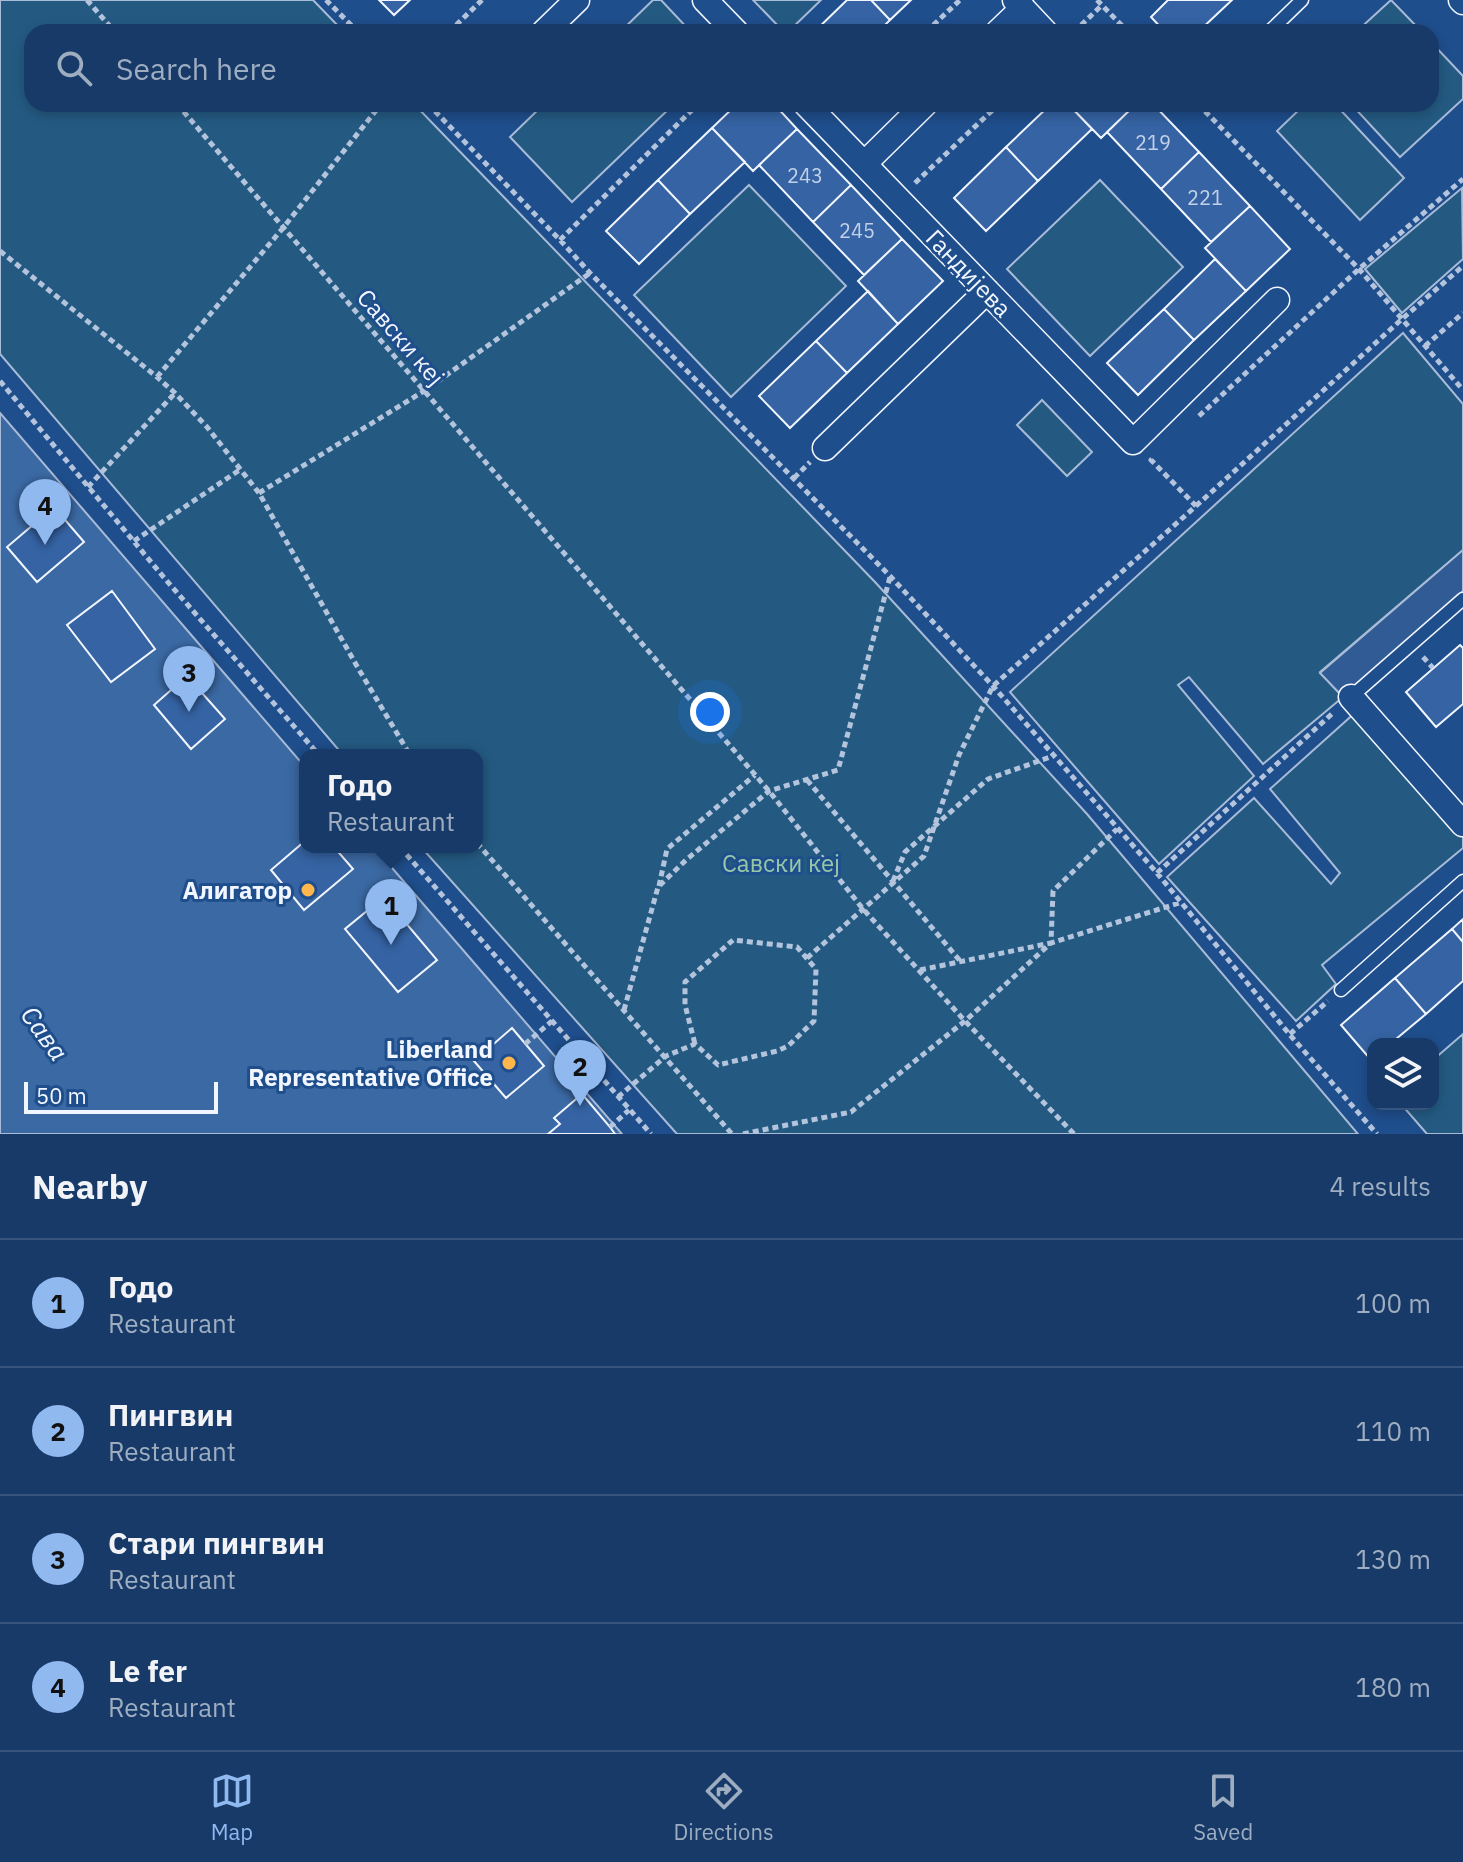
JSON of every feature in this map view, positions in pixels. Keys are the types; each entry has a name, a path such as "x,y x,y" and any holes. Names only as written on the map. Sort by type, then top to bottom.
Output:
{"street":[{"path":"552,24 577,0"},
{"path":"705,0 728,24"},
{"path":"1004,24 1019,4 1038,24"},
{"name":"Гандијева","path":"814,112 1133,442 1277,300"},
{"path":"864,164 917,112"},
{"path":"825,448 987,291"},
{"path":"1351,697 1463,824"}],"lane":[{"path":"1277,24 1302,0"},
{"path":"1351,697 1463,599"},
{"path":"1341,990 1463,881"}],"path":[{"path":"87,0 108,24"},
{"path":"326,0 350,24"},
{"path":"457,24 482,0"},
{"path":"934,24 960,0"},
{"path":"1081,24 1099,3 1120,24"},
{"name":"Савски кеј","path":"184,112 769,791 863,909 1074,1134"},
{"path":"157,377 283,228 375,112"},
{"path":"436,112 590,273 890,576 993,686 1182,902 1290,1035 1377,1134"},
{"path":"560,240 690,112"},
{"path":"898,199 990,112"},
{"path":"1206,112 1359,269 1463,390"},
{"path":"1197,417 1463,179"},
{"path":"0,251 157,377 207,427 259,493 406,749"},
{"path":"807,958 924,856 959,755 993,686 1463,266"},
{"path":"259,493 424,391 590,273"},
{"path":"1425,346 1463,313"},
{"path":"0,381 166,580 314,749"},
{"path":"88,487 175,393"},
{"path":"1162,449 1151,460 1196,506"},
{"path":"134,541 241,469"},
{"path":"658,887 769,791 838,770 890,576"},
{"path":"1157,873 1351,697"},
{"path":"893,882 905,852 988,779 1053,756"},
{"path":"624,1010 667,849 755,775"},
{"path":"807,780 961,962"},
{"path":"743,1134 851,1112 965,1021 1051,943 1053,891 1117,829"},
{"path":"483,850 732,1134"},
{"path":"405,853 651,1134"},
{"path":"919,970 1051,943 1182,902"},
{"path":"733,940 797,947 816,969 814,1021 788,1046 718,1065 695,1044 685,1005 685,982 733,940"},
{"path":"1290,1035 1341,990"},
{"path":"525,1044 552,1021"},
{"path":"618,1097 666,1056 695,1044"},
{"path":"610,1127 629,1110"}],"green space":[{"name":"Савски кеј","path":"0,0 313,0 336,24 24,24 24,112 422,112 875,582 1087,814 1358,1134 677,1134 426,853 483,853 483,749 338,749 0,354"},
{"path":"653,0 661,0 684,24 628,24"},
{"path":"753,0 821,0 796,24 776,24"},
{"path":"1391,0 1414,24 1365,24"},
{"path":"1439,50 1463,76 1463,99 1400,157 1358,112 1439,112"},
{"path":"536,112 666,112 572,202 510,137"},
{"path":"1297,112 1342,112 1404,178 1360,220 1277,131"},
{"path":"1100,180 1183,267 1090,356 1007,269"},
{"path":"749,185 846,286 731,397 634,295"},
{"path":"1462,188 1463,259 1402,313 1365,269"},
{"path":"1403,333 1463,404 1463,550 1320,672 1343,697 1263,764 1189,677 1178,685 1254,776 1159,864 1010,692"},
{"path":"1042,400 1092,452 1067,476 1017,425"},
{"path":"1357,711 1463,836 1463,848 1322,965 1336,984 1296,1021 1167,877 1254,798 1331,884 1340,873 1270,789"},
{"path":"1463,1034 1463,1134 1427,1134 1406,1110 1439,1110 1439,1055"}],"shaded area":[{"path":"1463,550 1463,591 1343,697 1320,673"}],"water":[{"name":"Сава","path":"0,413 299,760 299,853 379,853 622,1134 0,1134"}],"building":[{"path":"379,0 410,0 394,15"},
{"path":"847,0 871,0 890,20 886,24 822,24"},
{"path":"871,0 911,0 890,20"},
{"path":"1168,0 1232,0 1206,24 1158,24 1151,17"},
{"path":"729,112 781,112 797,129 753,171 712,128"},
{"path":"1043,112 1076,112 1092,129 1038,181 1006,147"},
{"path":"1076,112 1128,112 1101,138"},
{"path":"1128,112 1161,112 1199,152 1161,189 1107,132"},
{"path":"712,128 745,162 690,214 658,180"},
{"path":"797,129 851,185 813,222 759,165"},
{"path":"1006,147 1038,181 986,231 954,198"},
{"path":"1199,152 1250,206 1211,242 1161,189"},
{"path":"658,180 690,214 639,264 606,231"},
{"path":"851,185 902,239 864,275 813,222"},
{"path":"1250,206 1290,249 1246,291 1205,248"},
{"path":"902,239 943,281 898,324 858,281"},
{"path":"1215,259 1246,291 1194,340 1164,309"},
{"path":"868,291 898,324 847,373 816,341"},
{"path":"1164,309 1194,340 1138,395 1107,363"},
{"path":"816,341 847,373 790,428 759,396"},
{"path":"54,507 84,542 37,582 7,547"},
{"path":"112,591 155,649 111,682 67,625"},
{"path":"1460,645 1463,648 1463,704 1436,727 1406,692"},
{"path":"187,676 225,719 191,749 154,705"},
{"name":"Алигатор","path":"299,846 299,853 339,853 353,869 304,910 271,870"},
{"path":"384,897 437,960 398,992 345,929"},
{"path":"1463,919 1463,942 1452,929"},
{"path":"1452,929 1463,942 1463,981 1426,1014 1395,978"},
{"path":"1395,978 1426,1014 1397,1038 1367,1038 1367,1055 1341,1025"},
{"name":"Liberland Representative Office","path":"512,1028 544,1066 506,1098 474,1061"},
{"path":"582,1094 615,1134 548,1134 560,1124 554,1118"}],"place":[{"name":"Le fer","path":"45,545"},
{"name":"Стари пингвин","path":"189,712"},
{"name":"Алигатор","path":"308,890"},
{"name":"Годо","path":"391,945"},
{"name":"Liberland Representative Office","path":"509,1063"},
{"name":"Пингвин","path":"580,1106"}]}
